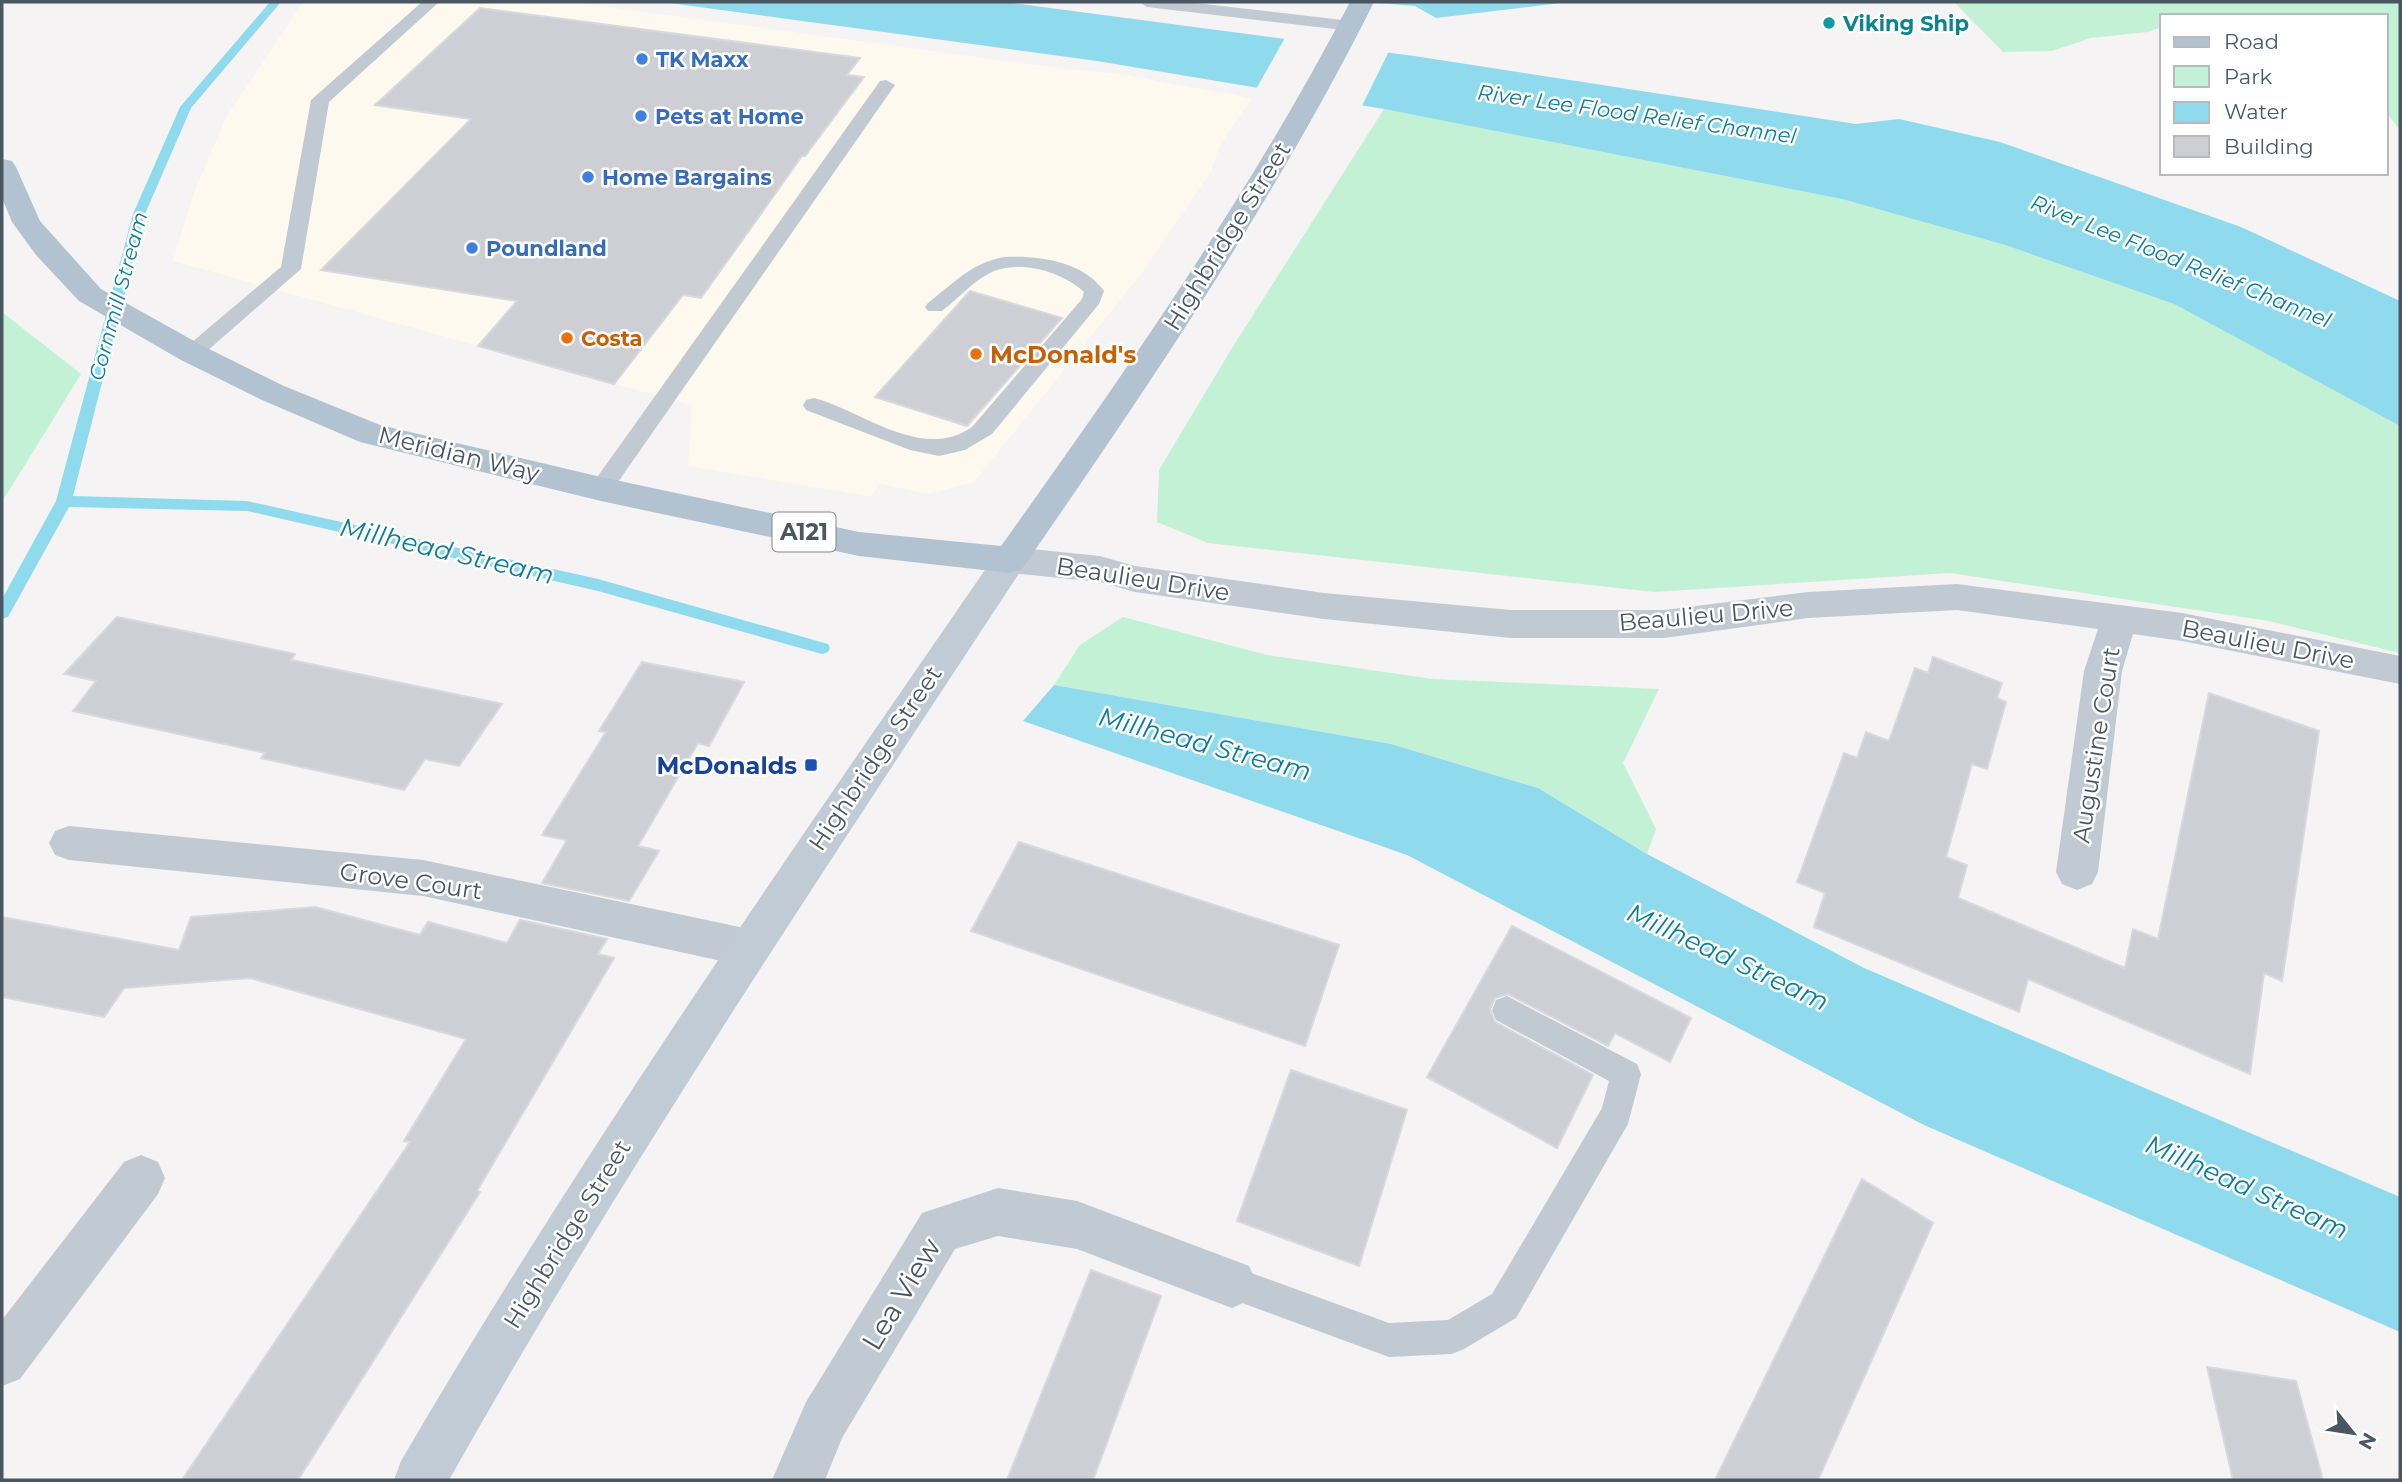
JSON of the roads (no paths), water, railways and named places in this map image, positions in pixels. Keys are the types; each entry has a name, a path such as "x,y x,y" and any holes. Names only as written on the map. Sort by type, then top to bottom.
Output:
{"main road":[{"name":"Highbridge Street","path":"420,1480 502,1337 748,948 1010,560 1188,304 1246,212 1352,22"},
{"name":"Meridian Way","path":"2,167 26,222 46,249 90,295 192,353 273,393 371,434 601,489 859,544 1010,560"}],"street":[{"name":"Beaulieu Drive","path":"1010,560 1100,569 1135,579 1324,606 1511,624 1664,624 1808,605 1957,597 2182,626 2400,670"},
{"name":"Augustine Court","path":"2077,872 2103,671 2119,619"},
{"name":"Grove Court","path":"69,843 423,878 748,948"},
{"path":"2,1361 141,1178"},
{"name":"Lea View","path":"798,1480 824,1420 939,1230 998,1212 1077,1225 1232,1283"}],"lane":[{"path":"1147,2 1352,22"},
{"path":"192,353 291,269 320,100 430,3"},
{"path":"601,489 886,85"},
{"path":"814,405 917,444 940,448 965,442 984,429 1092,300 1094,291 1082,280 1052,268 1012,263 991,265 974,275 935,307"},
{"path":"1232,1283 1389,1340 1452,1337 1504,1306 1617,1113 1626,1074 1507,1010"}],"water":[{"name":"River Lee Flood Relief Channel","path":"662,2 1005,2 1414,56 1856,124 1899,119 2000,142 2241,227 2400,301 2400,426 2174,304 2005,245 1842,199 1384,109 1097,61"},
{"path":"1367,2 1569,2 1436,18 1415,6"},
{"path":"1054,685 1391,744 1538,788 1647,854 1864,968 2400,1197 2400,1332 1924,1125 1407,855 1023,721"}],"waterway":[{"name":"Cornmill Stream","path":"64,501 139,214 186,107 276,2"},
{"name":"Cornmill Stream","path":"2,613 64,501"},
{"name":"Millhead Stream","path":"64,501 247,506 598,585 822,648"}],"place":[{"name":"Viking Ship","path":"1829,23"},
{"name":"TK Maxx","path":"642,59"},
{"name":"Pets at Home","path":"641,116"},
{"name":"Home Bargains","path":"588,177"},
{"name":"Poundland","path":"472,248"},
{"name":"Costa","path":"567,338"},
{"name":"McDonald's","path":"976,354"},
{"name":"McDonalds","path":"811,765"}]}
